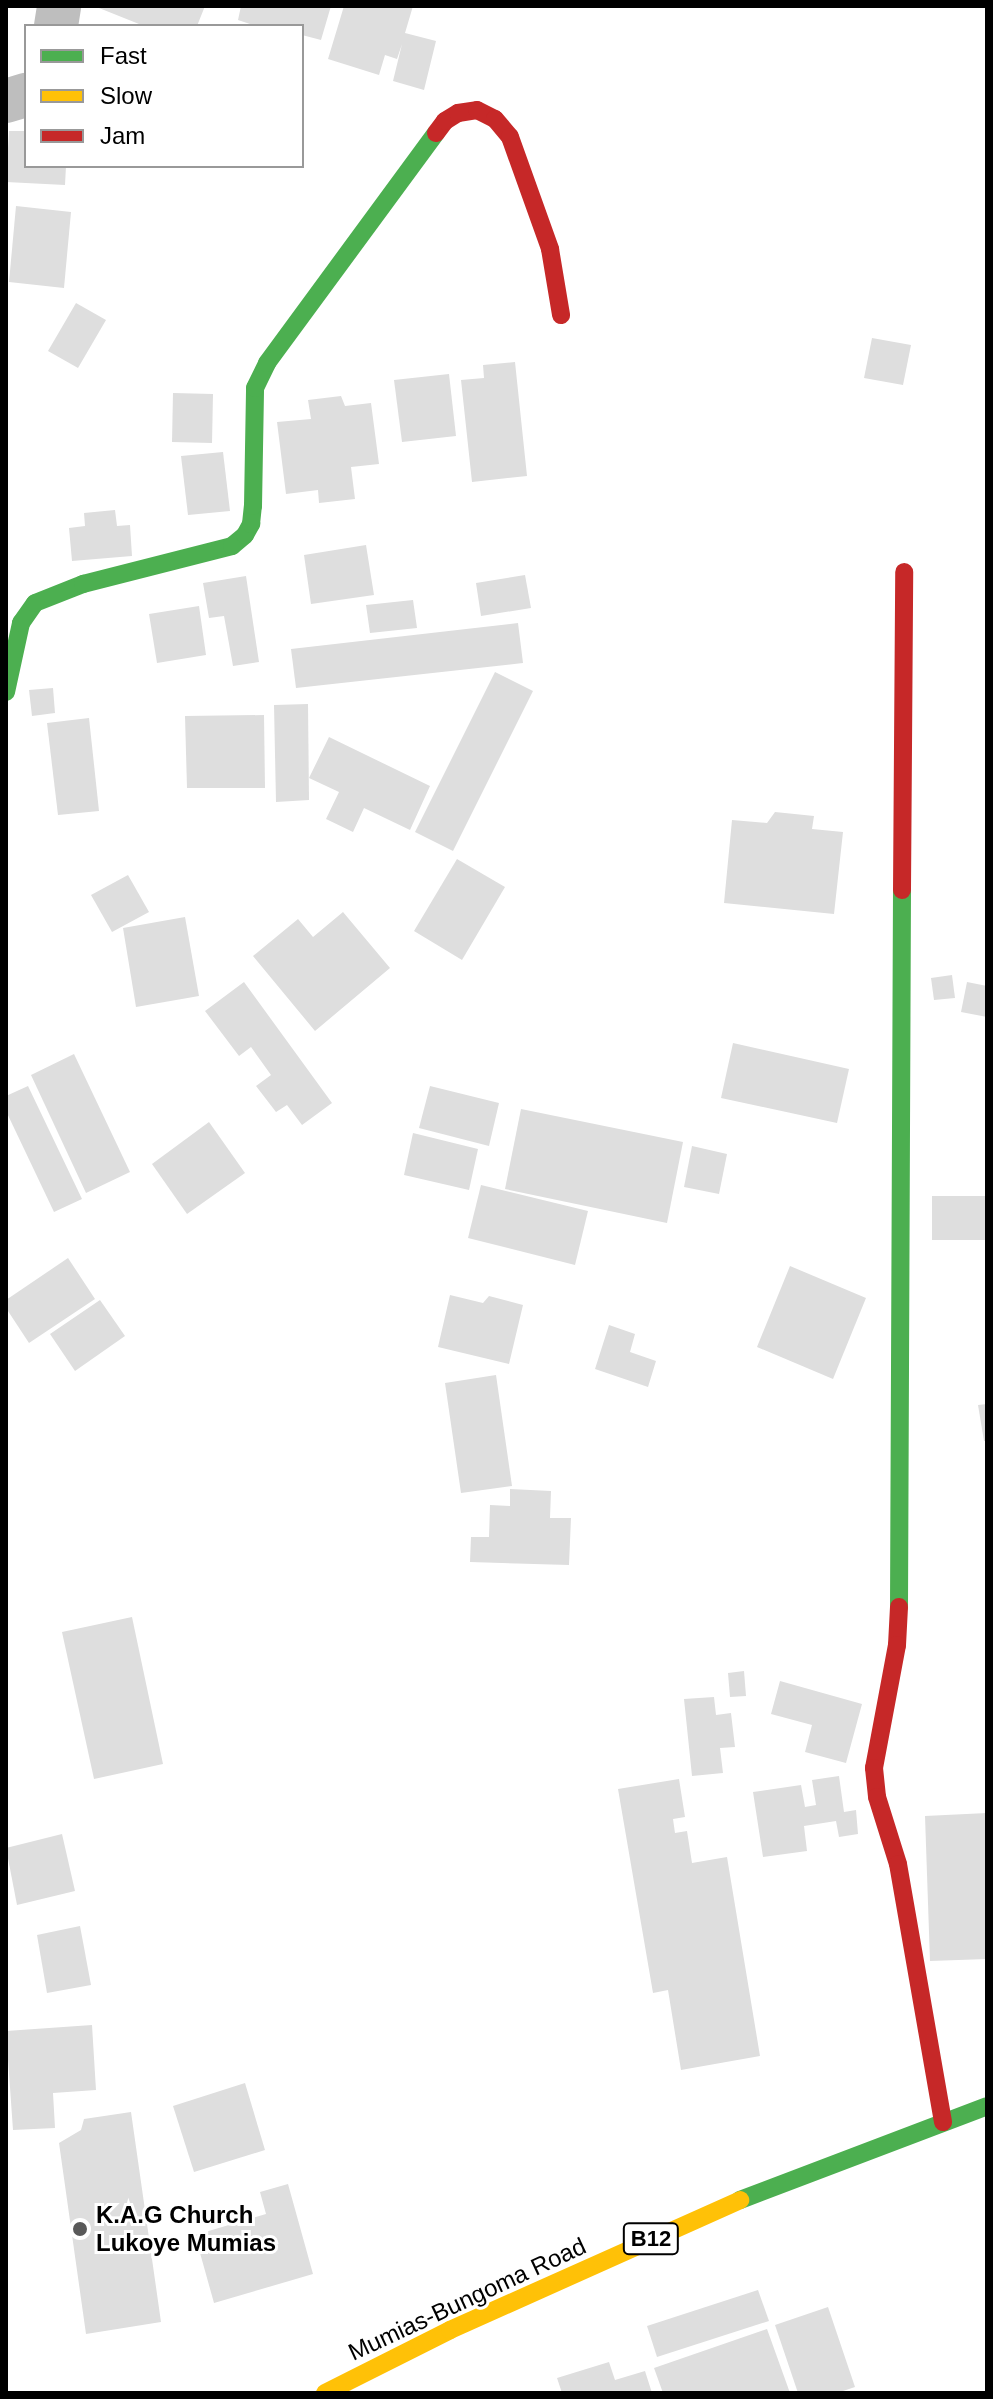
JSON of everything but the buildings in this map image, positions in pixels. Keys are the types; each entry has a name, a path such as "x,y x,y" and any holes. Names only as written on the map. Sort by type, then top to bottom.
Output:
{"main road":[{"path":"6,692 16,607 60,592 232,546 245,535 251,524 253,506 254,396 267,363 451,116 477,110 495,119 510,137 550,249 561,315"},
{"path":"904,572 899,1594 897,1645 874,1768 877,1797 898,1864 943,2122"},
{"name":"Mumias-Bungoma Road","path":"325,2393 450,2330 714,2210 987,2106"}],"traffic: fast":[{"path":"6,692 21,623 35,603 83,584 232,546 245,535 251,524 253,506 255,388 267,363 436,133"},
{"path":"899,1607 902,890"},
{"path":"740,2200 987,2106"}],"traffic: slow":[{"path":"325,2393 450,2330 740,2200"}],"traffic: jam":[{"path":"436,133 445,121 458,113 477,110 495,119 510,137 550,249 561,315"},
{"path":"902,890 904,572"},
{"path":"899,1607 897,1645 874,1768 877,1797 898,1864 943,2122"}],"place":[{"name":"K.A.G Church Lukoye Mumias","path":"80,2229"}]}
